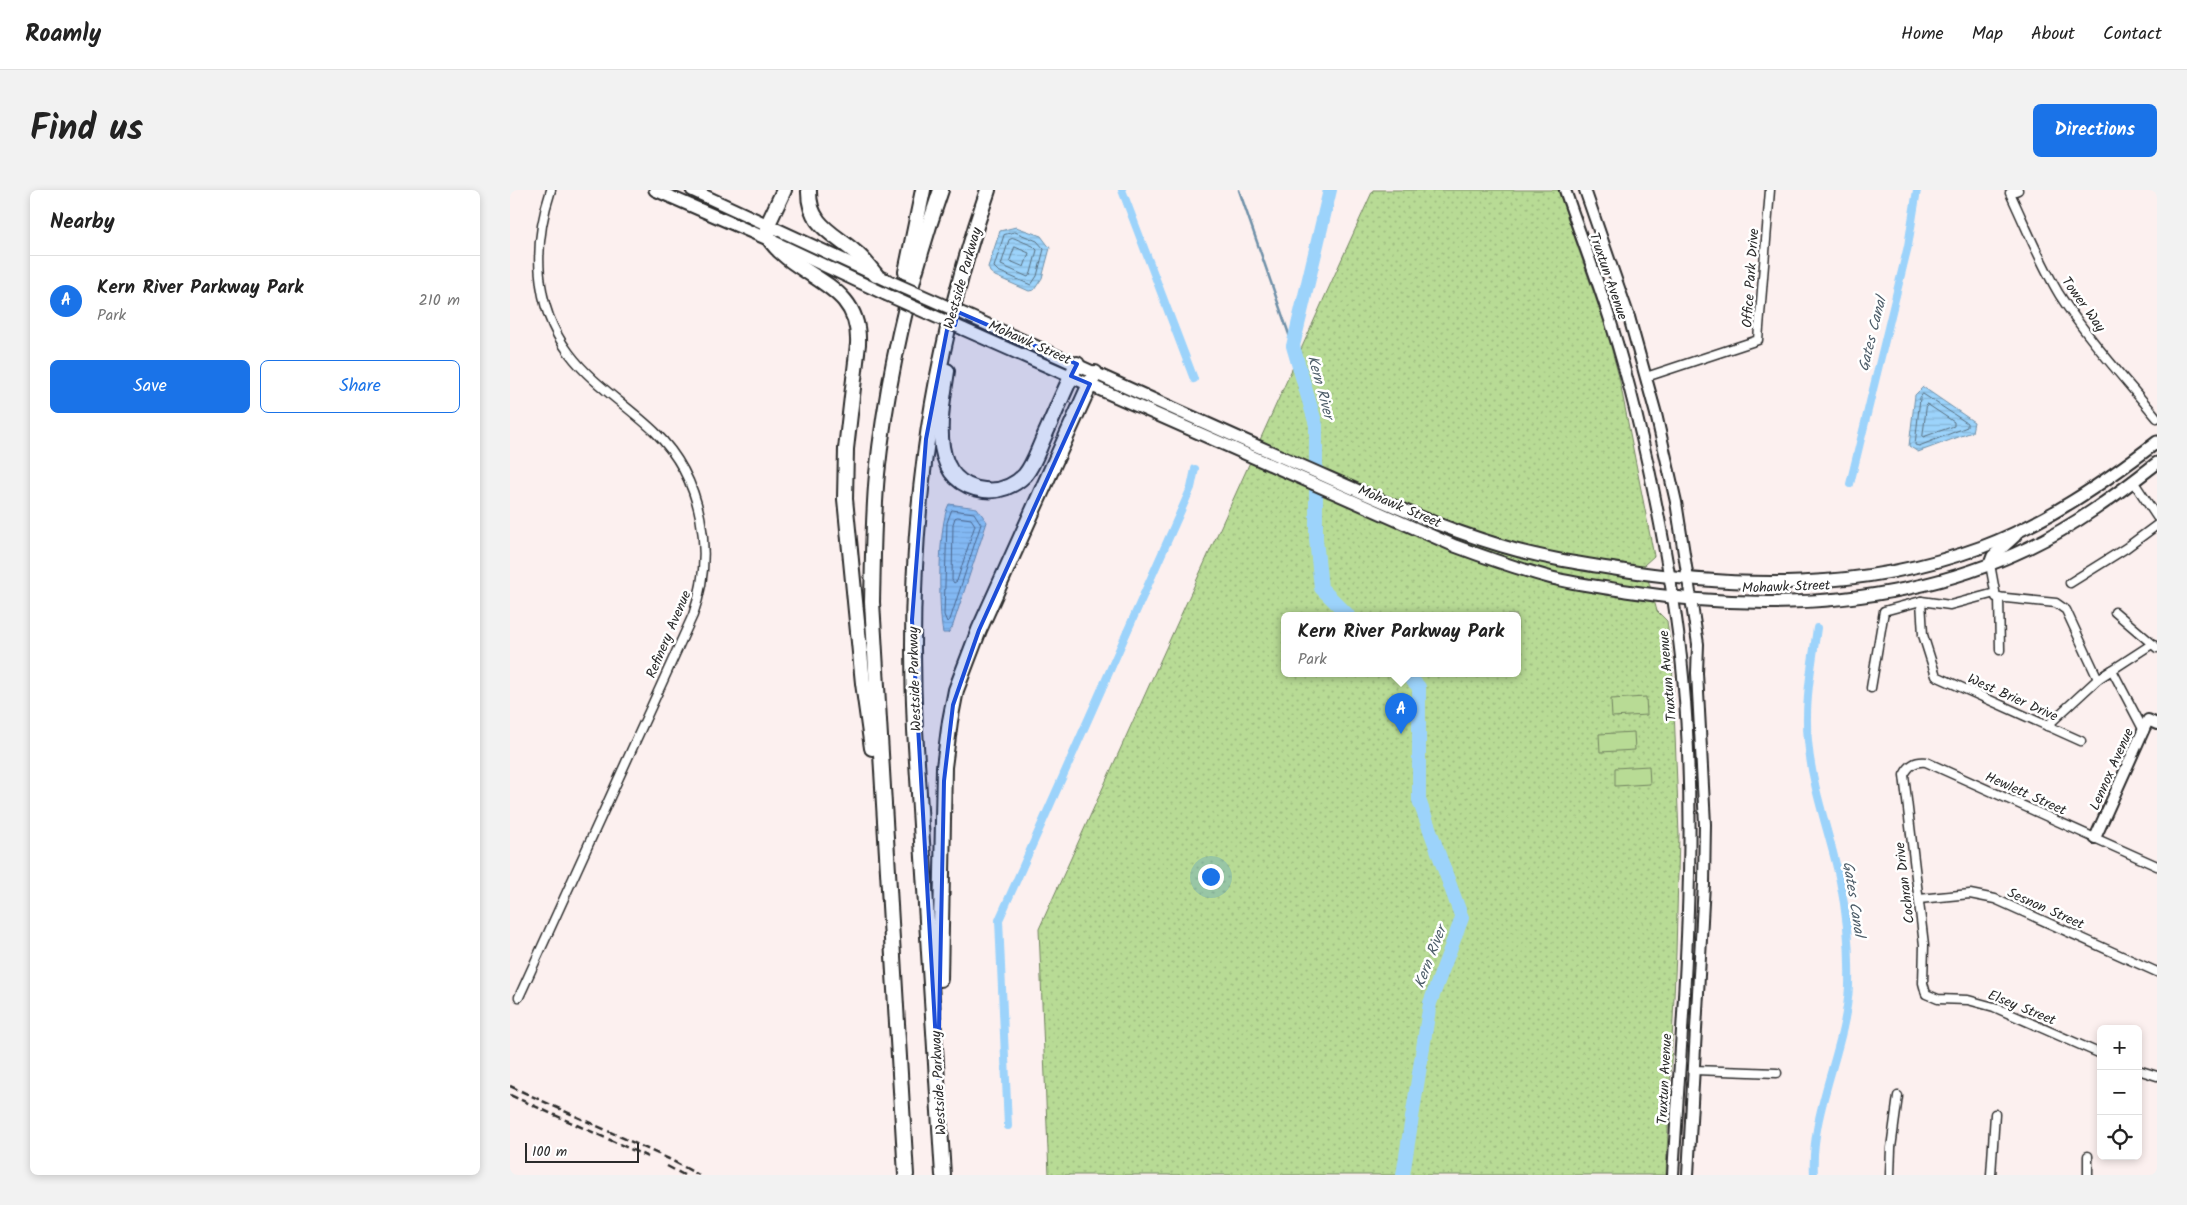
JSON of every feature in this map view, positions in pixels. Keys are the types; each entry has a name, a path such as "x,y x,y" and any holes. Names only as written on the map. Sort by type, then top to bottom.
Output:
{"highway":[{"path":"784,190 768,224 767,232 770,240 786,257 839,293 851,309 858,330 845,466 846,522 863,683 884,810"},
{"path":"808,190 812,210 820,224 829,234 857,253 882,278"},
{"path":"906,1175 872,602 874,528 881,414 887,364 923,190"},
{"path":"878,474 890,387 906,310 920,256 941,190"},
{"name":"Westside Parkway","path":"943,1175 914,711 912,620 915,549 926,439 941,358 956,294 988,190"},
{"path":"980,215 961,296 944,396 941,448 944,460 951,471 965,484 984,490 1002,489 1021,479 1031,466 1074,370"},
{"path":"938,1078 944,781 952,705 961,674 979,630 1092,378"}],"main road":[{"name":"Mohawk Street","path":"654,190 770,240 963,329 1074,370"},
{"name":"Mohawk Street","path":"692,190 966,315 1092,378 1412,514 1506,548 1552,558 1669,578 1734,582 1796,583 1871,576 1927,564 1985,546 2022,530 2097,487 2157,442"},
{"name":"Truxtun Avenue","path":"1565,190 1611,323 1628,382 1657,506 1673,598 1684,705 1690,824 1688,914 1673,1175"},
{"name":"Truxtun Avenue","path":"1585,190 1629,317 1646,377 1676,502 1698,644 1697,673 1705,824 1703,906 1688,1175"},
{"name":"Mohawk Street","path":"1092,378 1260,462 1413,529 1507,565 1554,578 1692,600 1776,604 1854,598 1905,590 1990,564 2028,548 2078,521 2156,463"},
{"path":"1990,564 1993,556 2022,530"},
{"path":"1802,602 1831,592 1837,588 1840,580"},
{"name":"Lennox Avenue","path":"2096,838 2148,720 2157,724"},
{"path":"1681,1031 1688,1063 1694,1070"}],"street":[{"name":"Refinery Avenue","path":"519,997 693,615 704,573 701,521 695,497 686,474 671,451 655,433 591,378 569,352 555,329 543,297 538,268 539,241 544,212 551,190"},
{"name":"Office Park Drive","path":"1646,377 1758,340 1770,190"},
{"name":"Tower Way","path":"2014,192 2036,250 2059,294 2157,418"},
{"path":"2133,481 2157,517"},
{"path":"2070,583 2126,548 2157,525"},
{"path":"1990,564 1997,595 2000,650"},
{"path":"1871,688 1884,611 1921,601 1950,605 1997,595 2056,603 2066,610 2098,679"},
{"name":"West Brier Drive","path":"1921,601 1923,635 1936,676 2081,741"},
{"path":"2047,726 2098,679 2154,646 2115,612"},
{"path":"2112,670 2144,731"},
{"name":"Hewlett Street","path":"1911,765 1920,761 1926,762 2157,866"},
{"name":"Cochran Drive","path":"1911,765 1904,775 1904,780 1924,945 1923,983 1926,994 1931,998"},
{"name":"Sesnon Street","path":"1919,899 1970,894 1994,899 2157,972"},
{"name":"Elsey Street","path":"1931,998 1968,1000 1994,1007 2097,1052"},
{"path":"1694,1070 1776,1073"},
{"path":"2142,1071 2157,1076"},
{"path":"1890,1175 1891,1148 1898,1096"},
{"path":"1991,1175 1995,1114"},
{"path":"2088,1156 2088,1175"}],"highlighted area":[{"path":"958,312 1077,364 1071,376 1090,384 979,630 953,705 944,781 938,1078 912,620 926,439 949,322 955,325"}],"green space":[{"path":"1373,190 1558,190 1606,328 1619,377 1654,556 1644,565 1657,611 1667,621 1672,659 1679,835 1676,953 1666,1175 1049,1175 1039,929"},
{"path":"1646,697 1647,715 1612,717 1611,699"},
{"path":"1634,732 1635,750 1600,752 1599,734"},
{"path":"1649,766 1650,784 1615,786 1615,768"}],"water":[{"path":"1016,227 1041,236 1050,248 1042,278 1034,290 1029,291 995,276 988,267 1000,231"},
{"path":"1923,387 1974,422 1972,432 1918,452 1909,446 1915,395"},
{"path":"949,504 977,508 987,522 952,628 948,633 943,633 940,605 940,567 945,514"}],"waterway":[{"path":"1122,190 1194,379"},
{"path":"1239,190 1293,346"},
{"name":"Kern River","path":"1330,190 1293,346 1316,425 1316,539 1321,588 1345,612"},
{"name":"Gates Canal","path":"1850,484 1908,246 1917,190"},
{"path":"1008,1126 999,920 1191,488 1195,469"},
{"name":"Gates Canal","path":"1814,1175 1817,1127 1842,1033 1849,986 1848,933 1842,894 1836,863 1813,777 1808,741 1808,698 1817,628"},
{"name":"Kern River","path":"1403,1175 1430,1003 1462,918 1419,800 1419,687 1409,677"}],"railway":[{"path":"510,1086 669,1159 699,1175"},
{"path":"510,1095 648,1157"},
{"path":"667,1166 684,1175"}],"place":[{"name":"Kern River Parkway Park","path":"1401,734"}]}
